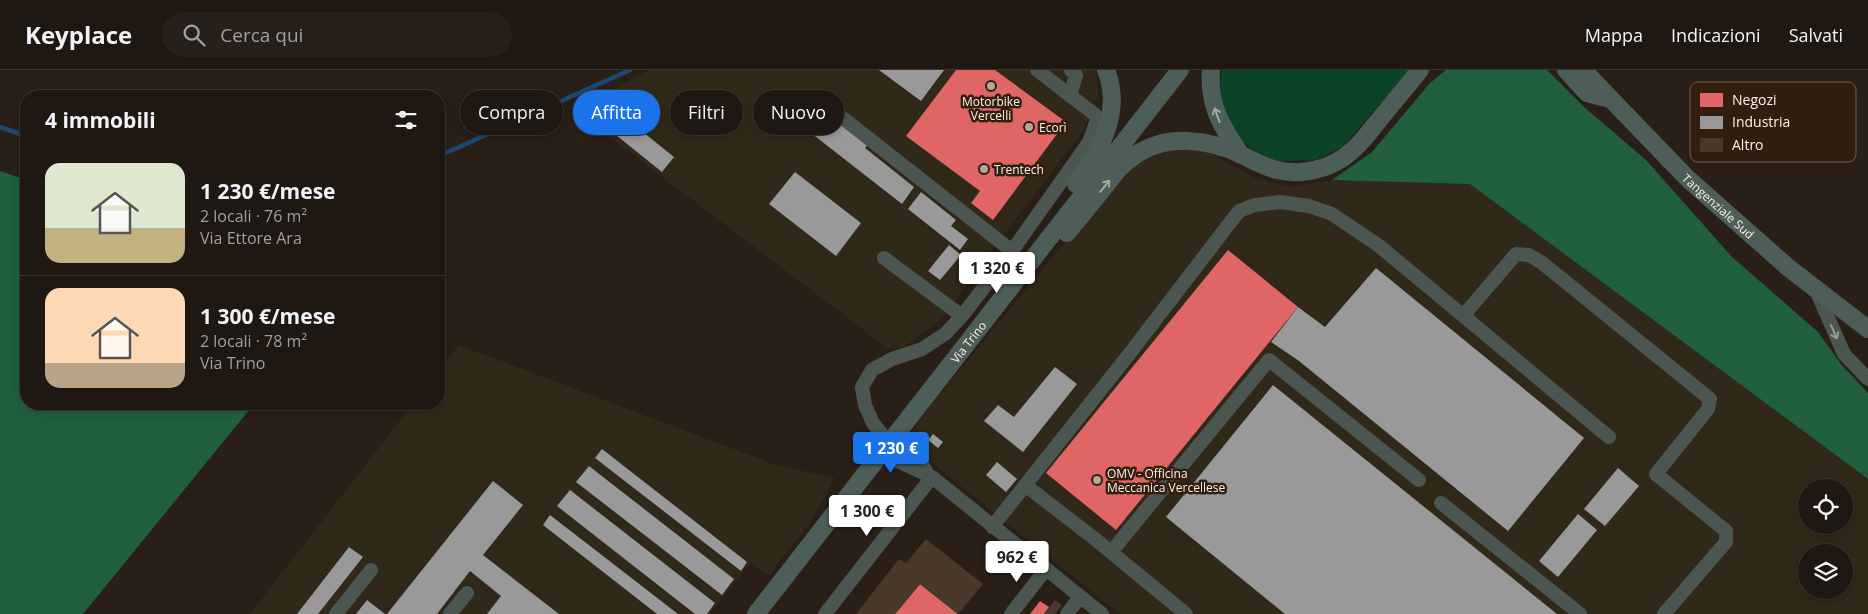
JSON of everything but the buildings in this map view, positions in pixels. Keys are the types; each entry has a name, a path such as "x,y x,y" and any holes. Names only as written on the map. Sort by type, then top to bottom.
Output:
{"main road":[{"path":"1023,271 1045,226 1101,148 1112,109 1111,90 1106,70"},
{"name":"Via Trino","path":"756,614 1180,70"},
{"path":"1211,70 1211,93 1214,108 1226,134 1241,155"},
{"path":"1023,271 1062,239 1121,166 1134,155 1150,147 1180,140 1197,141 1241,155 1278,170 1316,170 1337,162 1357,146 1420,70"},
{"path":"1566,70 1587,93 1610,99"},
{"name":"Tangenziale Sud","path":"1583,70 1687,178 1790,270 1868,329"}],"street":[{"path":"1037,70 1098,117 1089,142 1012,251 962,316 945,334 922,349 892,359 872,370 862,387 865,405 873,423 889,443 893,459 912,469 930,475 1102,614"},
{"path":"1070,96 1076,75 1071,70"},
{"path":"844,119 1012,251"},
{"path":"992,527 1130,353 1239,211 1255,205 1280,202 1309,206 1332,214 1378,245 1609,437"},
{"path":"1463,316 1516,254 1529,255 1541,262 1710,399 1708,409 1656,474 1726,532 1726,542 1664,614"},
{"path":"884,258 962,316"},
{"path":"1814,288 1844,354 1868,379"},
{"path":"1111,552 1269,360 1419,480"},
{"path":"825,614 930,475"},
{"path":"1025,485 1186,614"},
{"path":"1441,502 1580,614"},
{"path":"1011,614 1046,569"},
{"path":"336,614 371,570"},
{"path":"450,614 467,593"},
{"path":"1067,614 1080,597"}],"shaded area":[{"path":"650,70 1094,70 1097,75 1098,98 1084,130 943,317 902,349 886,347 607,135 660,135 660,90 612,90"},
{"path":"1178,149 1206,151 1255,178 1292,187 1332,180 1470,183 1868,479 1868,614 1120,614 926,458 913,444 912,433 920,418 1129,165 1152,153"},
{"path":"459,345 776,465 835,478 810,523 768,576 750,563 710,614 250,614 408,410 445,410 445,362"}],"green space":[{"path":"1222,70 1409,70 1343,147 1315,160 1276,161 1252,149 1238,138 1222,113 1220,79"},
{"path":"1446,70 1547,70 1584,107 1646,160 1732,257 1818,332 1841,364 1868,393 1868,479 1470,184 1332,180 1372,152 1430,83"},
{"path":"0,171 20,178 20,410 249,410 83,614 0,614"}],"waterway":[{"path":"445,153 630,70"},
{"path":"0,127 20,134"}],"place":[{"name":"Motorbike Vercelli","path":"991,86"},
{"name":"Ecorì","path":"1029,127"},
{"name":"Trentech","path":"984,169"},
{"name":"OMV - Officina Meccanica Vercellese","path":"1097,480"}]}
